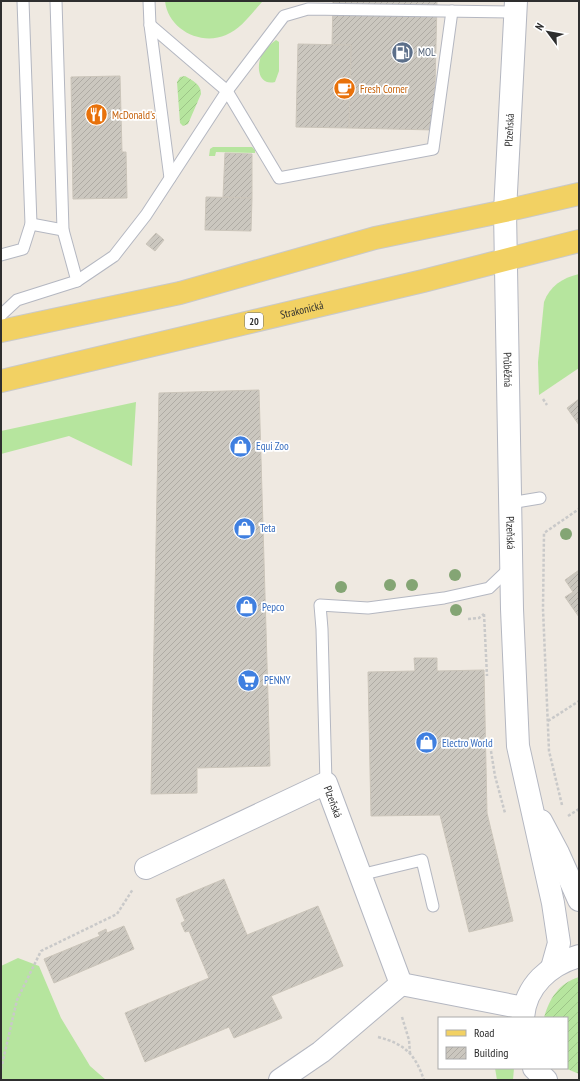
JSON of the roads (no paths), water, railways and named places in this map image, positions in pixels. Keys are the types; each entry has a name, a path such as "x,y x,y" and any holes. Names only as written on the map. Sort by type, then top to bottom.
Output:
{"main road":[{"path":"1,331 180,293 375,238 505,212 579,194"},
{"name":"Strakonická","path":"1,381 379,292 579,241"}],"street":[{"name":"Plzeňská","path":"506,260 505,212 516,7"},
{"name":"Průběžná","path":"506,260 510,481"},
{"name":"Plzeňská","path":"510,481 511,567 518,746 553,903 559,943 552,968"},
{"name":"Plzeňská","path":"146,868 326,783 360,875 395,989"},
{"name":"Plzeňská","path":"529,799 558,853 579,900"},
{"path":"280,1080 321,1052 395,989 524,1013 530,993 540,979 552,968 567,959 579,956"},
{"path":"528,1080 533,1069"},
{"path":"534,1069 546,1080"}],"lane":[{"path":"1,255 23,249 31,224 23,1"},
{"path":"56,1 63,230 77,281"},
{"path":"150,1 150,25 170,178"},
{"path":"1,315 17,300 77,281 114,256 146,215 227,91 284,16 308,8 452,11 516,7"},
{"path":"150,25 227,91 279,178 433,149 452,11"},
{"path":"31,224 63,230"},
{"path":"510,503 540,498"},
{"path":"326,783 320,605 368,608 444,598 488,588 511,567"},
{"path":"360,875 422,860 433,906"}],"place":[{"name":"MOL","path":"402,52"},
{"name":"Fresh Corner","path":"344,89"},
{"name":"McDonald's","path":"96,115"},
{"name":"Equi Zoo","path":"241,446"},
{"name":"Teta","path":"244,528"},
{"name":"Pepco","path":"247,607"},
{"name":"PENNY","path":"248,680"},
{"name":"Electro World","path":"427,743"}]}
